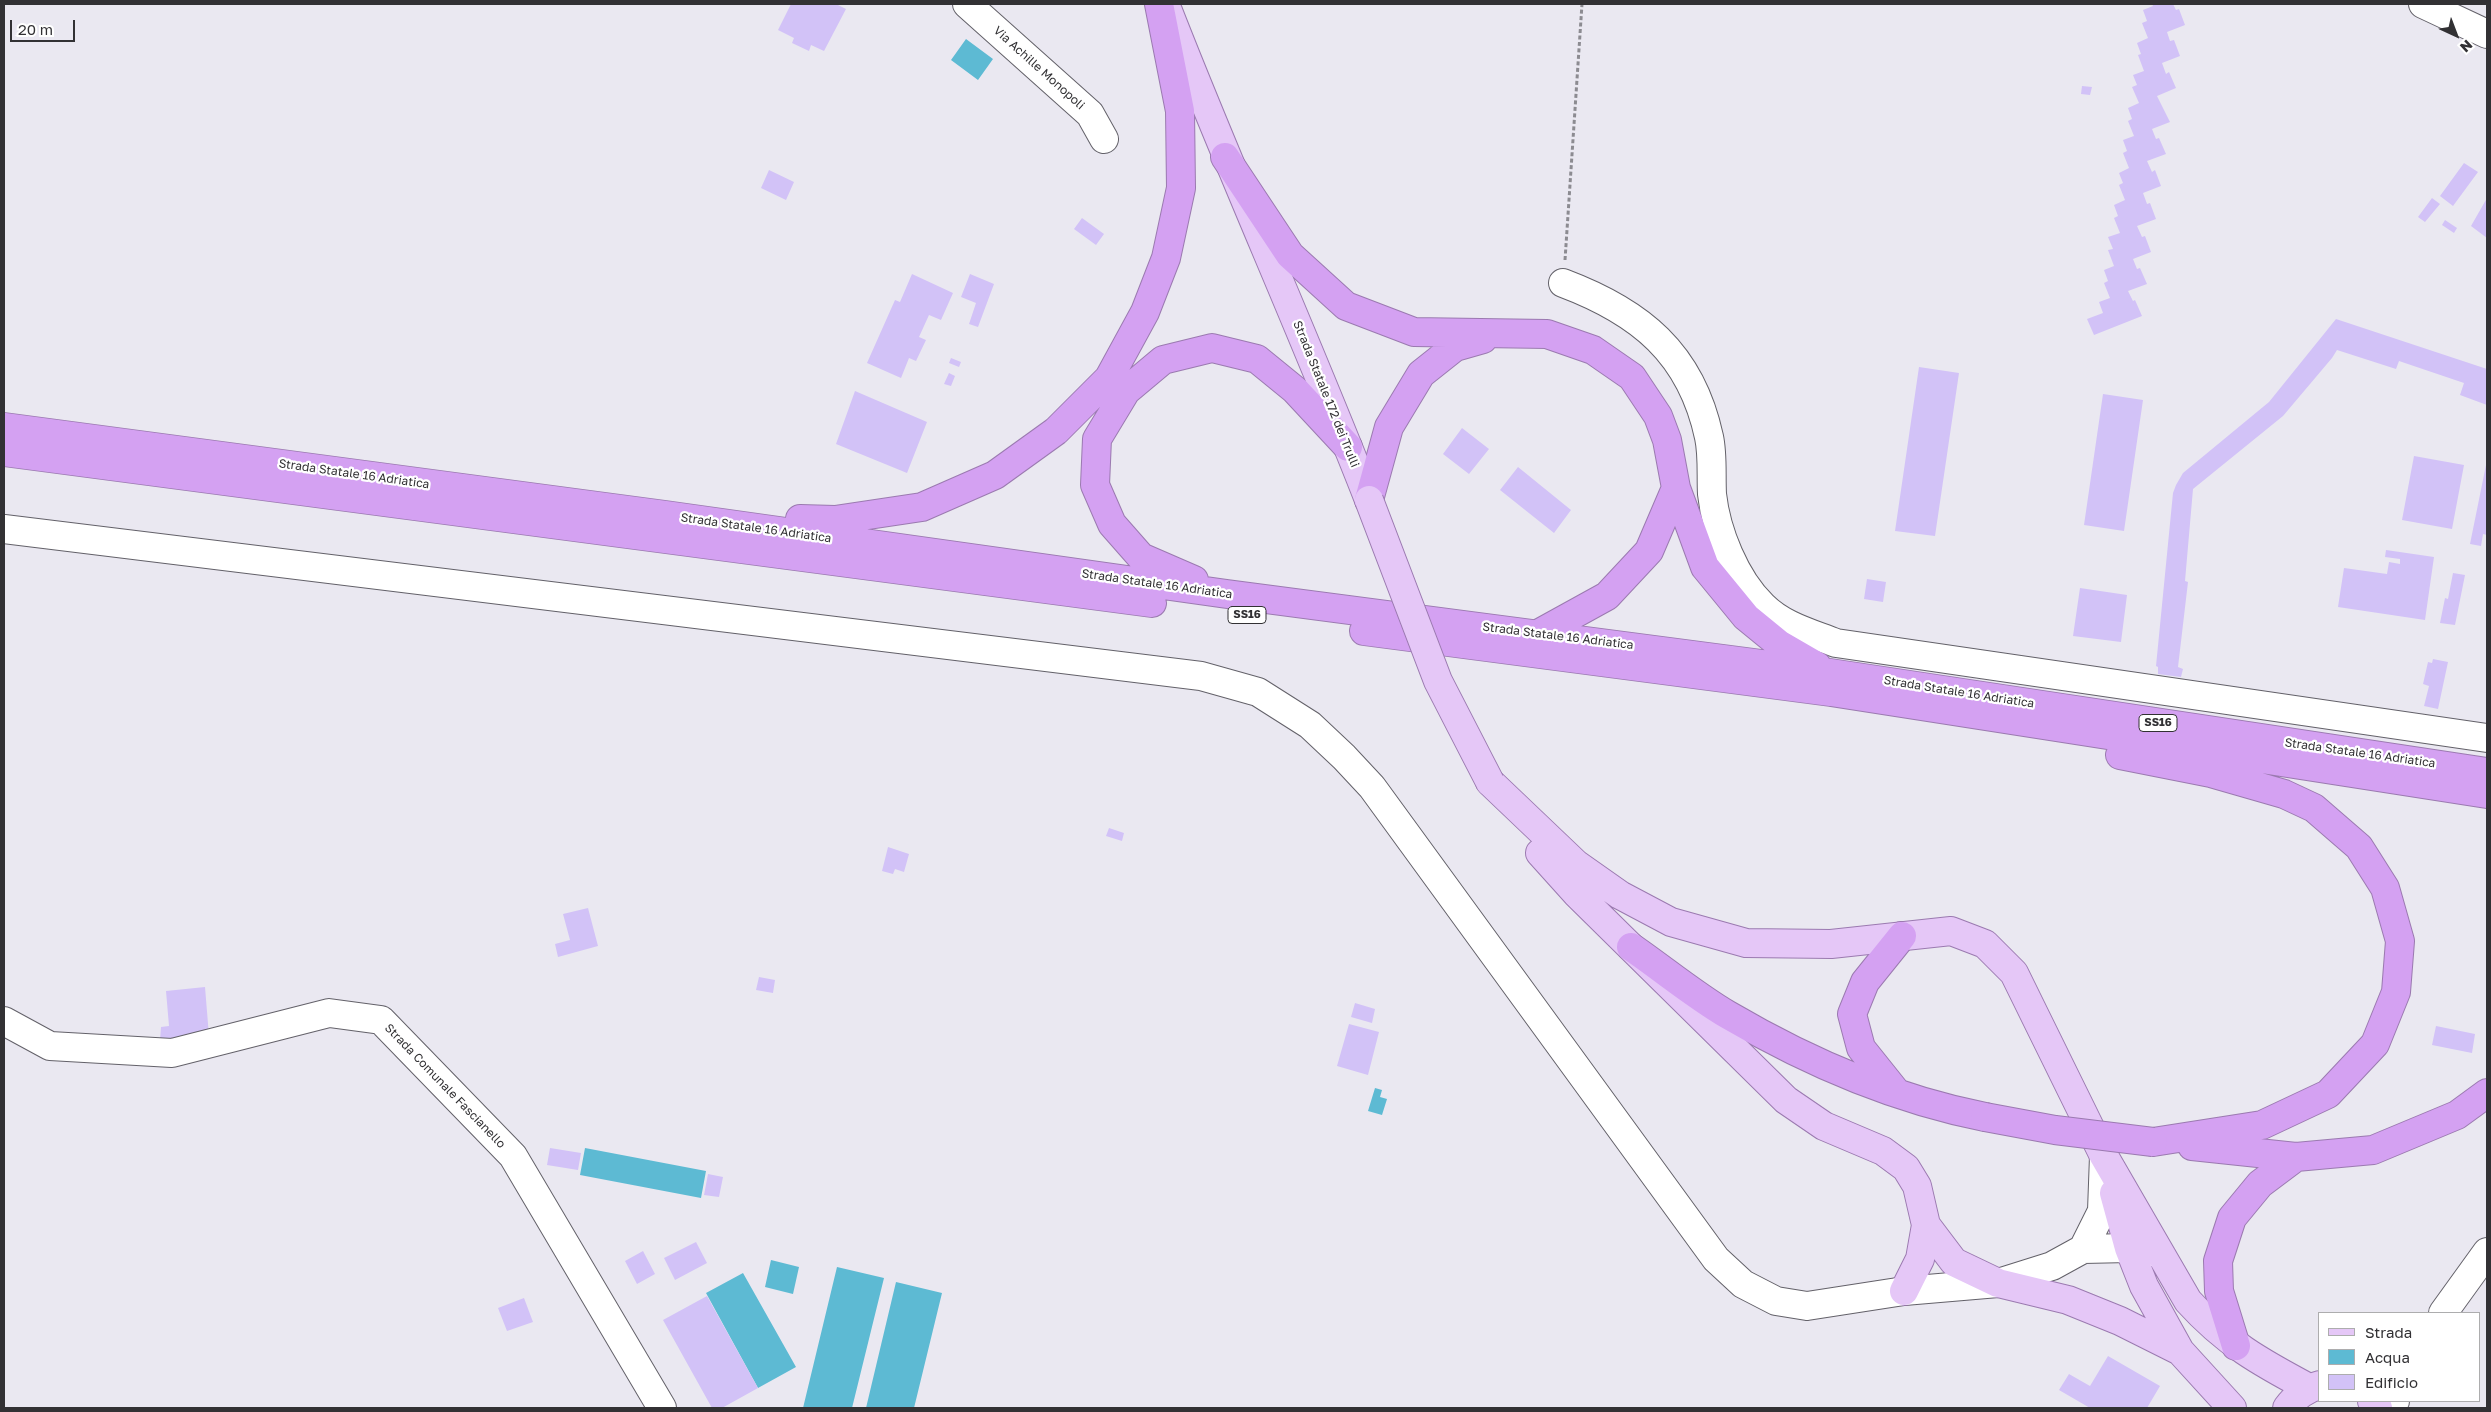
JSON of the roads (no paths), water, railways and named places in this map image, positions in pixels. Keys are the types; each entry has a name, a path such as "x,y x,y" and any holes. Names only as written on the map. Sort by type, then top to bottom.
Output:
{"highway":[{"path":"665,515 835,520 922,507 995,475 1056,431 1108,378 1145,312 1166,258 1181,188 1180,111 1159,4"},
{"path":"1225,157 1290,255 1346,306 1414,332 1547,334 1593,350 1632,377 1658,416 1667,440 1676,488 1705,567 1746,617 1779,644 1830,673"},
{"path":"1369,500 1389,427 1420,374 1455,347 1506,333"},
{"path":"1227,594 1141,557 1112,524 1095,485 1097,439 1126,391 1164,360 1212,348 1257,359 1295,390 1348,447"},
{"name":"Strada Statale 16 Adriatica","path":"4,426 665,515 1227,594 1830,673 2487,772"},
{"name":"Strada Statale 16 Adriatica","path":"4,452 1771,684 2487,794"},
{"path":"1538,634 1607,596 1649,551 1676,488"},
{"path":"1771,684 2211,773 2284,794 2314,808 2359,847 2385,888 2400,941 2396,992 2375,1044 2328,1094 2262,1125 2153,1142"},
{"path":"1896,1093 1861,1048 1852,1014 1865,982 1902,936"},
{"path":"1631,947 1727,1014 1818,1063 1940,1108 2055,1130 2296,1156 2373,1150 2456,1115 2487,1093"},
{"path":"2236,1346 2219,1291 2218,1262 2232,1218 2260,1184 2296,1156"}],"main road":[{"name":"Strada Statale 172 dei Trulli","path":"1165,4 1225,157 1348,447 1438,681 1490,782"},
{"path":"1490,782 1576,864 1620,895 1671,922 1746,942 1831,944 1951,930 1985,944 2014,973 2104,1156 2188,1301 2207,1322 2254,1359 2314,1386"},
{"path":"1490,782 1527,838 1576,893 1786,1100 1824,1126 1883,1151 1906,1168 1917,1186 1926,1225 1920,1259 1904,1291"},
{"path":"2104,1156 2129,1248 2144,1286 2180,1351 2232,1408"},
{"path":"1926,1225 1954,1262 1998,1283 2068,1300 2120,1321 2180,1351"},
{"path":"2286,1408 2294,1398 2314,1386"}],"street":[{"name":"Via Achille Monopoli","path":"967,4 1090,114 1104,139"},
{"path":"2423,4 2487,34"},
{"path":"1563,284 1597,296 1630,314 1669,350 1674,357 1692,387 1709,438 1712,496 1721,539 1740,575 1762,606 1791,626 1836,643 2487,738"},
{"path":"4,529 1201,676 1258,692 1310,725 1372,787 1716,1259 1743,1284 1776,1301 1807,1306 1904,1291 1998,1283 2052,1266 2083,1249 2129,1248 2160,1253"},
{"name":"Strada Comunale Fascianello","path":"4,1021 50,1046 172,1053 329,1013 381,1020 513,1156 662,1408"},
{"path":"2083,1249 2102,1211 2104,1156"},
{"path":"2444,1312 2487,1252"}],"water":[{"path":"966,39 993,59 978,80 951,60"},
{"path":"1375,1088 1382,1090 1380,1097 1387,1099 1382,1115 1368,1111"},
{"path":"585,1148 706,1171 701,1198 580,1175"},
{"path":"771,1260 799,1267 793,1294 765,1287"},
{"path":"837,1267 884,1278 852,1408 803,1408"},
{"path":"743,1273 796,1367 758,1388 706,1293"},
{"path":"896,1282 942,1293 914,1408 866,1408"}]}
